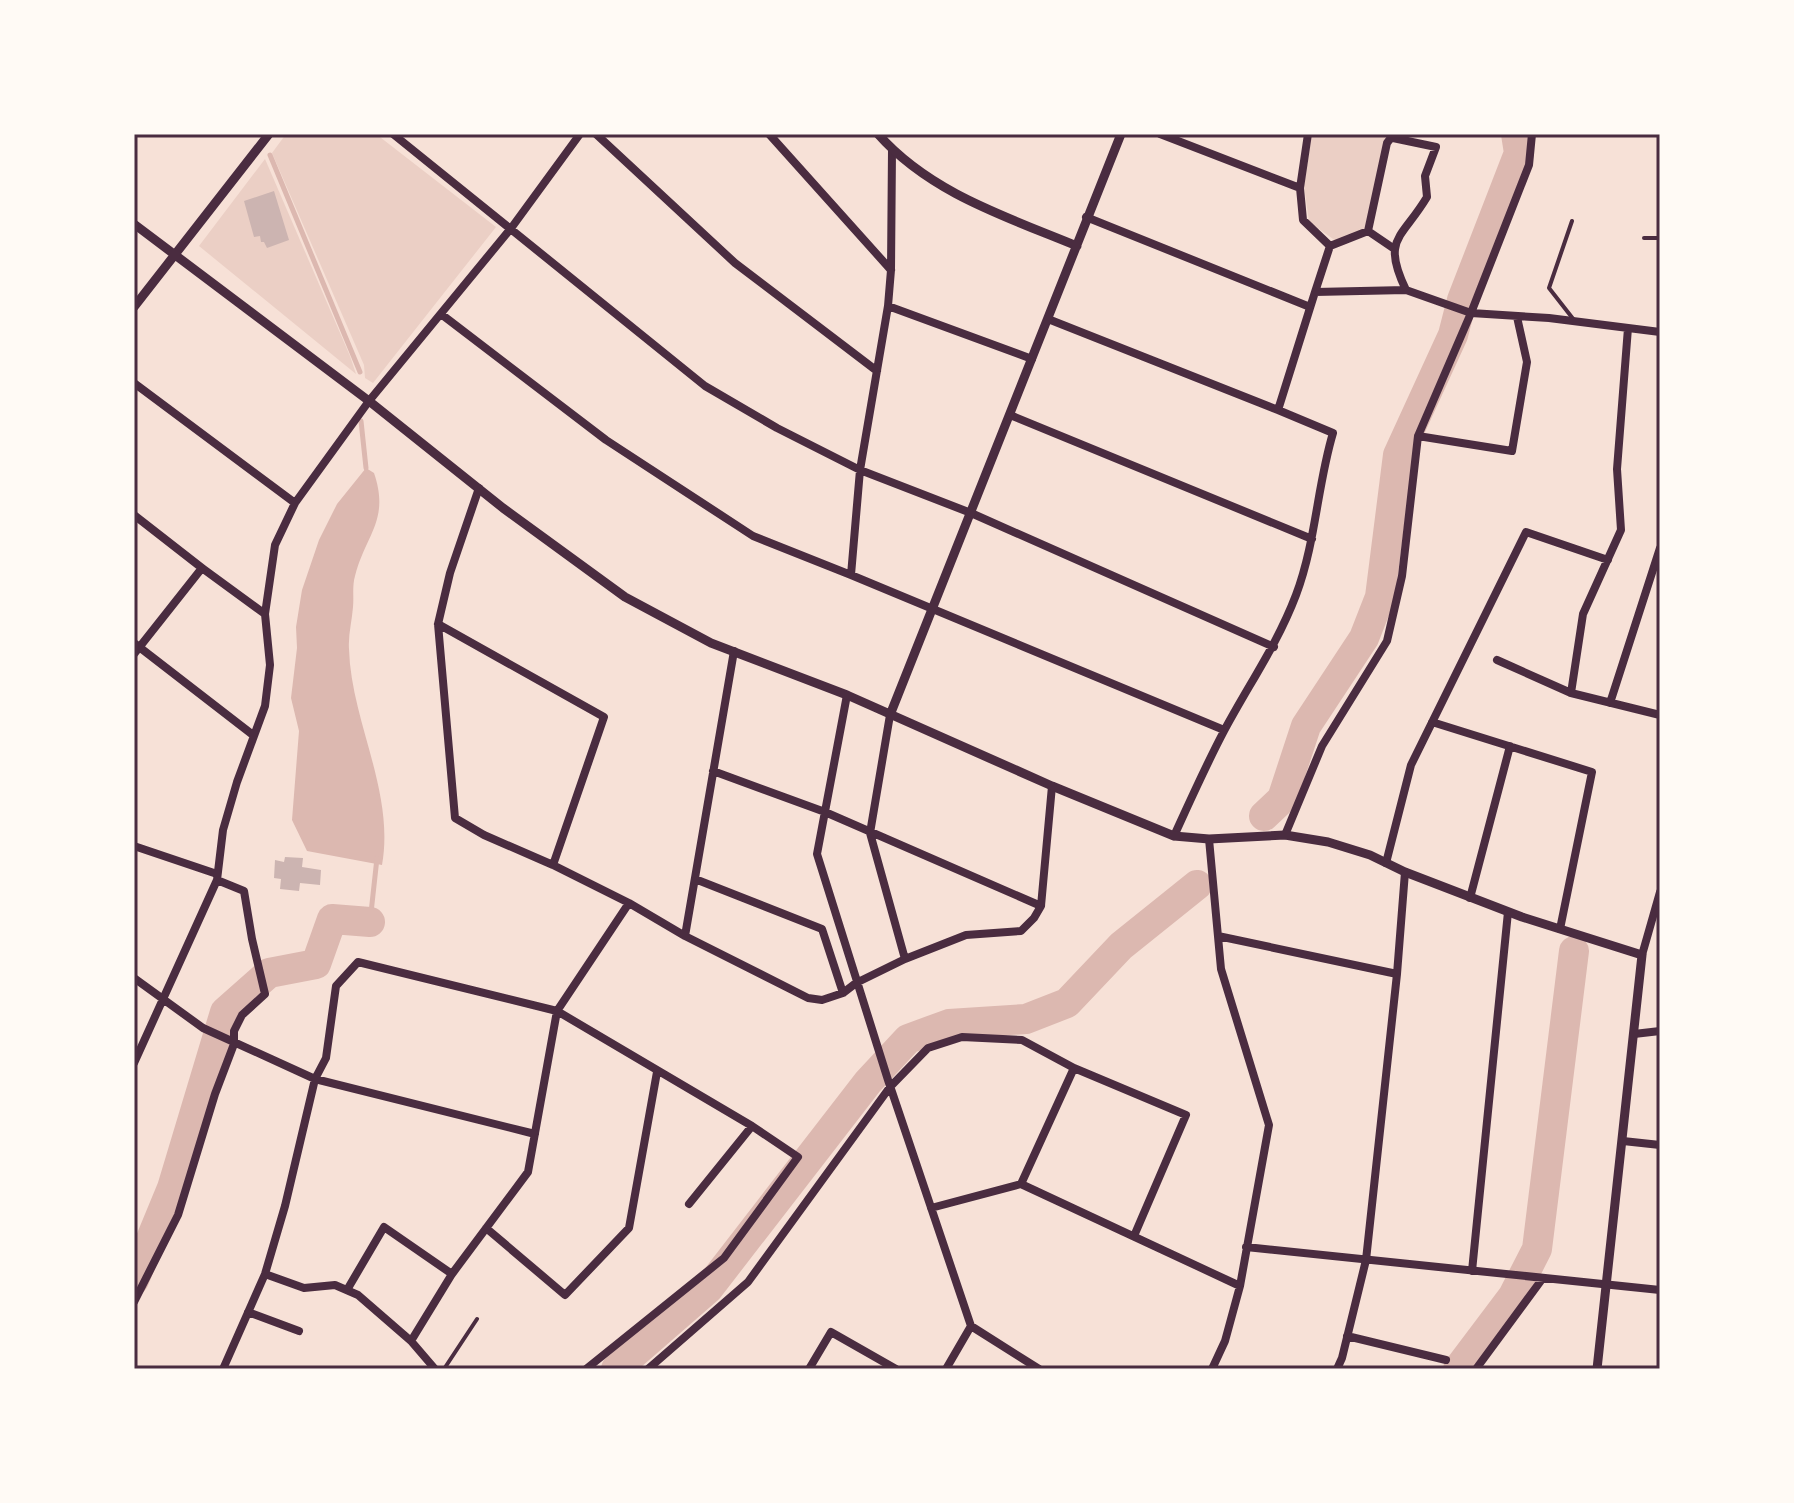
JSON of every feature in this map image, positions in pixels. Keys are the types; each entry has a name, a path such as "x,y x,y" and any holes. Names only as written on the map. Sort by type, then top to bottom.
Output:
{"street":[{"path":"134,307 269,134"},
{"path":"134,1063 217,877 223,830 265,706 270,665 265,614 275,545 295,503 369,401 512,227 580,134"},
{"path":"596,134 735,263 877,371"},
{"path":"769,134 891,270"},
{"path":"878,134 892,150 958,197 1077,246"},
{"path":"905,959 870,833 890,715 1121,134"},
{"path":"1160,134 1300,188"},
{"path":"1308,134 1300,188 1303,220 1330,246"},
{"path":"1285,835 1322,746 1387,641 1402,576 1418,436 1471,313 1529,165 1532,134"},
{"path":"395,135 705,386 777,428 860,470 971,513 1274,647"},
{"path":"1368,231 1387,143 1393,136 1436,147 1425,176 1427,197 1393,248 1396,269 1406,290"},
{"path":"851,575 860,470 888,306 892,150"},
{"path":"1086,217 1310,307"},
{"path":"134,224 625,597 711,643 847,695 1174,836 1209,839 1285,835 1328,842 1508,912 1642,955"},
{"path":"1330,246 1368,231"},
{"path":"1368,231 1393,248"},
{"path":"1278,410 1330,246"},
{"path":"1315,292 1406,290 1471,313 1660,332"},
{"path":"888,306 1032,359"},
{"path":"441,314 606,440 753,536 1224,730"},
{"path":"1418,436 1512,451 1527,362 1517,317"},
{"path":"1048,319 1333,433 1324,462 1317,517 1297,592 1274,647 1224,730 1174,836"},
{"path":"1571,693 1583,614 1621,530 1617,469 1628,328"},
{"path":"134,383 295,503"},
{"path":"1010,415 1312,539"},
{"path":"479,488 450,573 438,624 455,818 484,835 629,903 685,936 808,998 822,1000 843,993 856,983 905,959 966,935 1021,931 1041,906 1052,786"},
{"path":"134,515 265,614"},
{"path":"1386,863 1411,765 1526,532 1608,560"},
{"path":"1610,703 1660,548"},
{"path":"202,568 136,648 253,735"},
{"path":"438,624 604,717 553,865"},
{"path":"685,936 734,651"},
{"path":"1497,660 1571,693 1660,715"},
{"path":"847,695 817,854 856,983 971,1326 1039,1369"},
{"path":"1432,722 1592,772 1560,929"},
{"path":"1470,898 1510,746"},
{"path":"713,771 825,812 1041,906"},
{"path":"1209,839 1221,969 1269,1125 1240,1286 1225,1341 1212,1369"},
{"path":"134,846 217,877 244,891 265,994 242,1015 234,1031 178,1215 134,1302"},
{"path":"1337,1369 1366,1260 1405,872"},
{"path":"695,879 822,929 843,993"},
{"path":"1597,1369 1642,955 1657,914 1660,892"},
{"path":"411,1341 452,1274 528,1172 557,1011 629,903"},
{"path":"1472,1271 1508,912"},
{"path":"1218,936 1397,974"},
{"path":"223,1369 265,1274 299,1156 315,1079 326,1058 336,986 358,962 557,1011 752,1126 798,1157 724,1258 586,1369"},
{"path":"134,978 203,1028 315,1079 535,1134"},
{"path":"1634,1034 1660,1031"},
{"path":"648,1369 748,1282 889,1084 928,1048 962,1037 1022,1040 1074,1068 1186,1115 1134,1236"},
{"path":"1021,1184 1074,1068"},
{"path":"486,1228 565,1295 629,1228 657,1072"},
{"path":"689,1204 752,1126"},
{"path":"1623,1141 1660,1145"},
{"path":"931,1208 1021,1184 1240,1286"},
{"path":"347,1290 384,1227 452,1274"},
{"path":"1246,1247 1660,1290"},
{"path":"265,1274 304,1288 335,1285 358,1295 411,1341 435,1369"},
{"path":"1476,1369 1543,1278"},
{"path":"248,1312 299,1331"},
{"path":"946,1369 971,1326"},
{"path":"809,1369 831,1332 896,1369"},
{"path":"1347,1336 1446,1360"}],"lane":[{"path":"1572,221 1549,288 1576,322"},
{"path":"1644,238 1660,238"},
{"path":"444,1369 477,1319"}],"shaded area":[{"path":"286,134 376,134 496,227 373,383 365,378 364,365 272,153"},
{"path":"1312,134 1389,134 1368,231 1336,241 1309,222 1304,185"},
{"path":"265,159 350,356 356,374 199,246"},
{"path":"366,468 374,473 378,489 378,515 354,580 349,649 357,703 383,811 382,865 307,851 292,820 299,731 291,698 302,590 319,540 337,504"}],"building":[{"path":"274,191 289,240 267,248 260,236 254,237 244,201"},
{"path":"285,857 303,858 302,867 321,870 320,885 300,883 299,891 280,889 281,879 274,878 275,860 284,862"}],"waterway":[{"path":"1264,816 1282,799 1306,726 1364,638 1380,597 1398,455 1453,335 1462,300 1519,153 1516,134"},
{"path":"270,155 360,372"},
{"path":"361,421 366,468"},
{"path":"370,922 377,858"},
{"path":"616,1369 708,1289 868,1082 908,1039 949,1024 1026,1019 1067,1003 1121,946 1197,885"},
{"path":"134,1280 172,1188 225,1012 269,973 316,964 332,919 370,922"},
{"path":"1458,1369 1513,1296 1537,1249 1574,951"}]}
